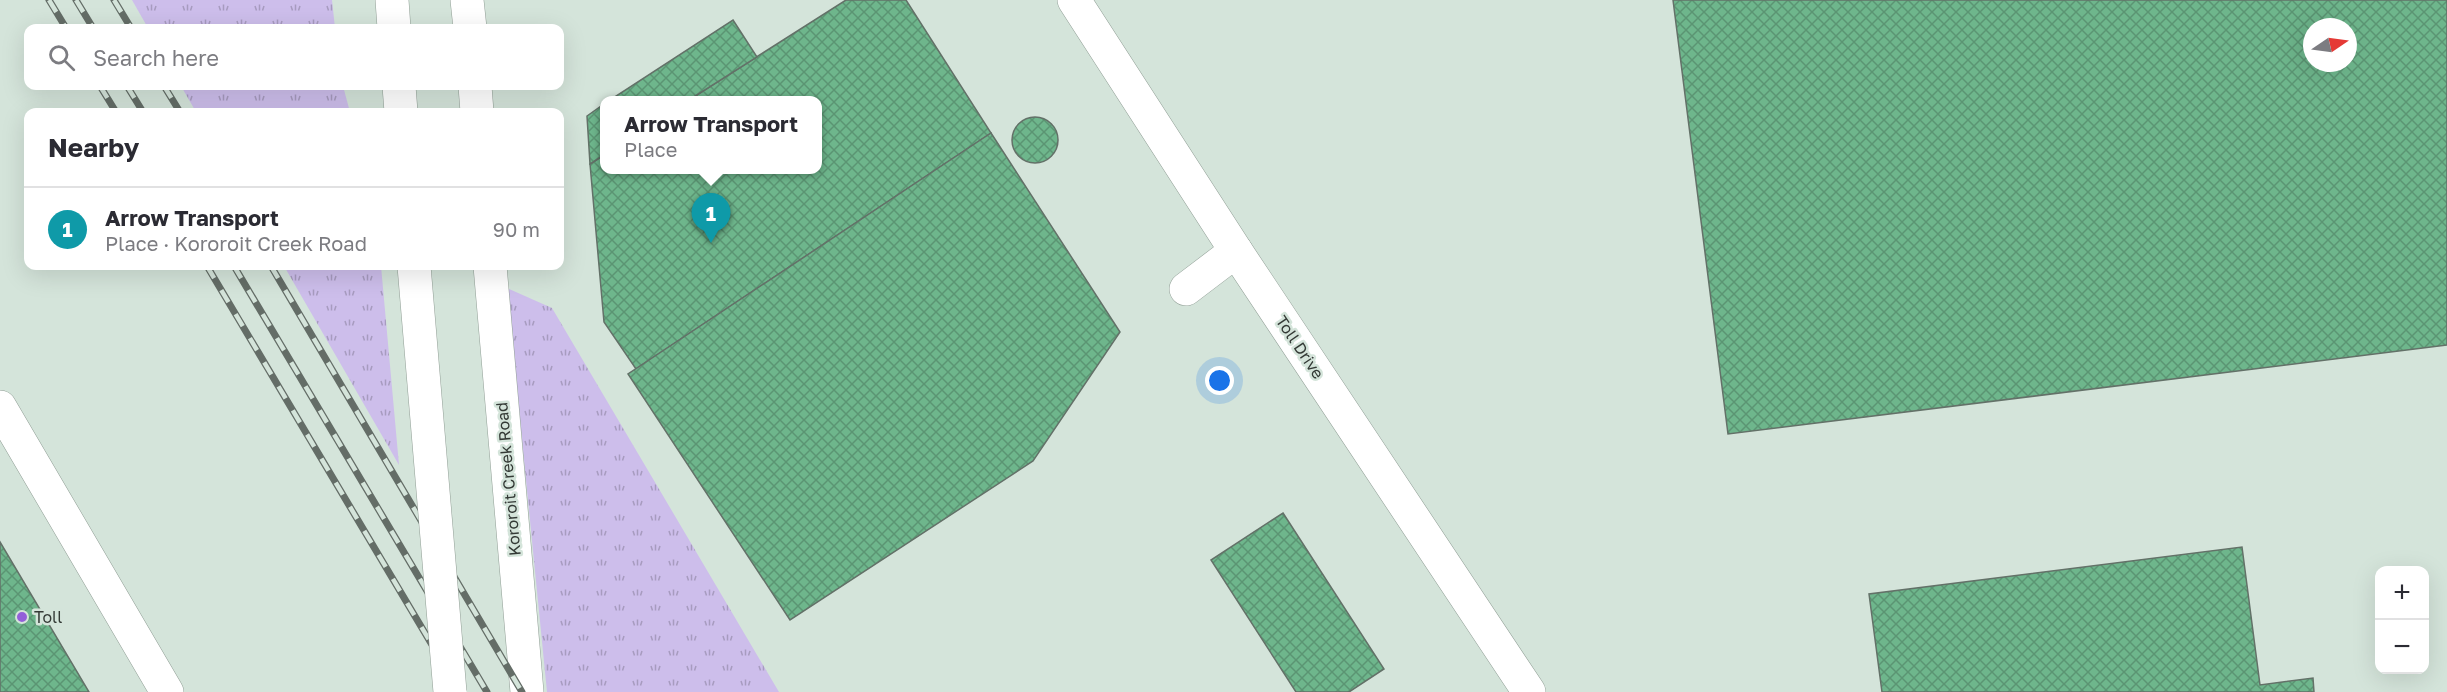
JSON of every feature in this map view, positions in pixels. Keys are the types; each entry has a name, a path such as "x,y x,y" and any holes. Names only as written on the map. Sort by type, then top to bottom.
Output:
{"main road":[{"path":"392,0 394,24"},
{"path":"467,0 470,24"},
{"name":"Toll Drive","path":"1074,0 1517,688"},
{"path":"399,90 401,108"},
{"path":"475,90 477,108"},
{"path":"1186,289 1236,251"},
{"path":"414,270 450,692"},
{"name":"Kororoit Creek Road","path":"490,270 527,692"},
{"path":"0,407 167,692"}],"green space":[{"path":"132,0 332,0 335,24 146,24"},
{"path":"183,90 344,90 349,108 194,108"},
{"path":"286,270 381,270 399,465"},
{"path":"507,288 552,308 779,692 547,692"}],"building":[{"path":"846,0 906,0 991,133 636,369 604,322 590,164 600,158 600,174 822,174 822,96 695,96"},
{"path":"1673,0 2447,0 2447,345 1728,434"},
{"path":"733,20 757,57 695,96 616,96"},
{"path":"600,107 600,158 590,164 587,116"},
{"path":"1035,117 1044,118 1052,123 1057,131 1057,149 1052,157 1044,162 1035,163 1026,162 1018,157 1013,149 1012,140 1013,131 1018,123 1026,118"},
{"path":"991,133 1120,332 1033,461 790,620 628,374"},
{"path":"1283,513 1384,669 1349,692 1296,692 1211,560"},
{"name":"Toll","path":"0,542 89,692 0,692"},
{"path":"2242,547 2260,685 2313,678 2314,692 1882,692 1869,594"}],"railway":[{"path":"49,0 64,24"},
{"path":"76,0 91,24"},
{"path":"114,0 129,24"},
{"path":"102,90 114,108"},
{"path":"129,90 141,108"},
{"path":"166,90 178,108"},
{"path":"209,270 460,692"},
{"path":"236,270 487,692"},
{"path":"273,270 522,692"}],"place":[{"name":"Arrow Transport","path":"711,243"},
{"name":"Toll","path":"22,617"}]}
